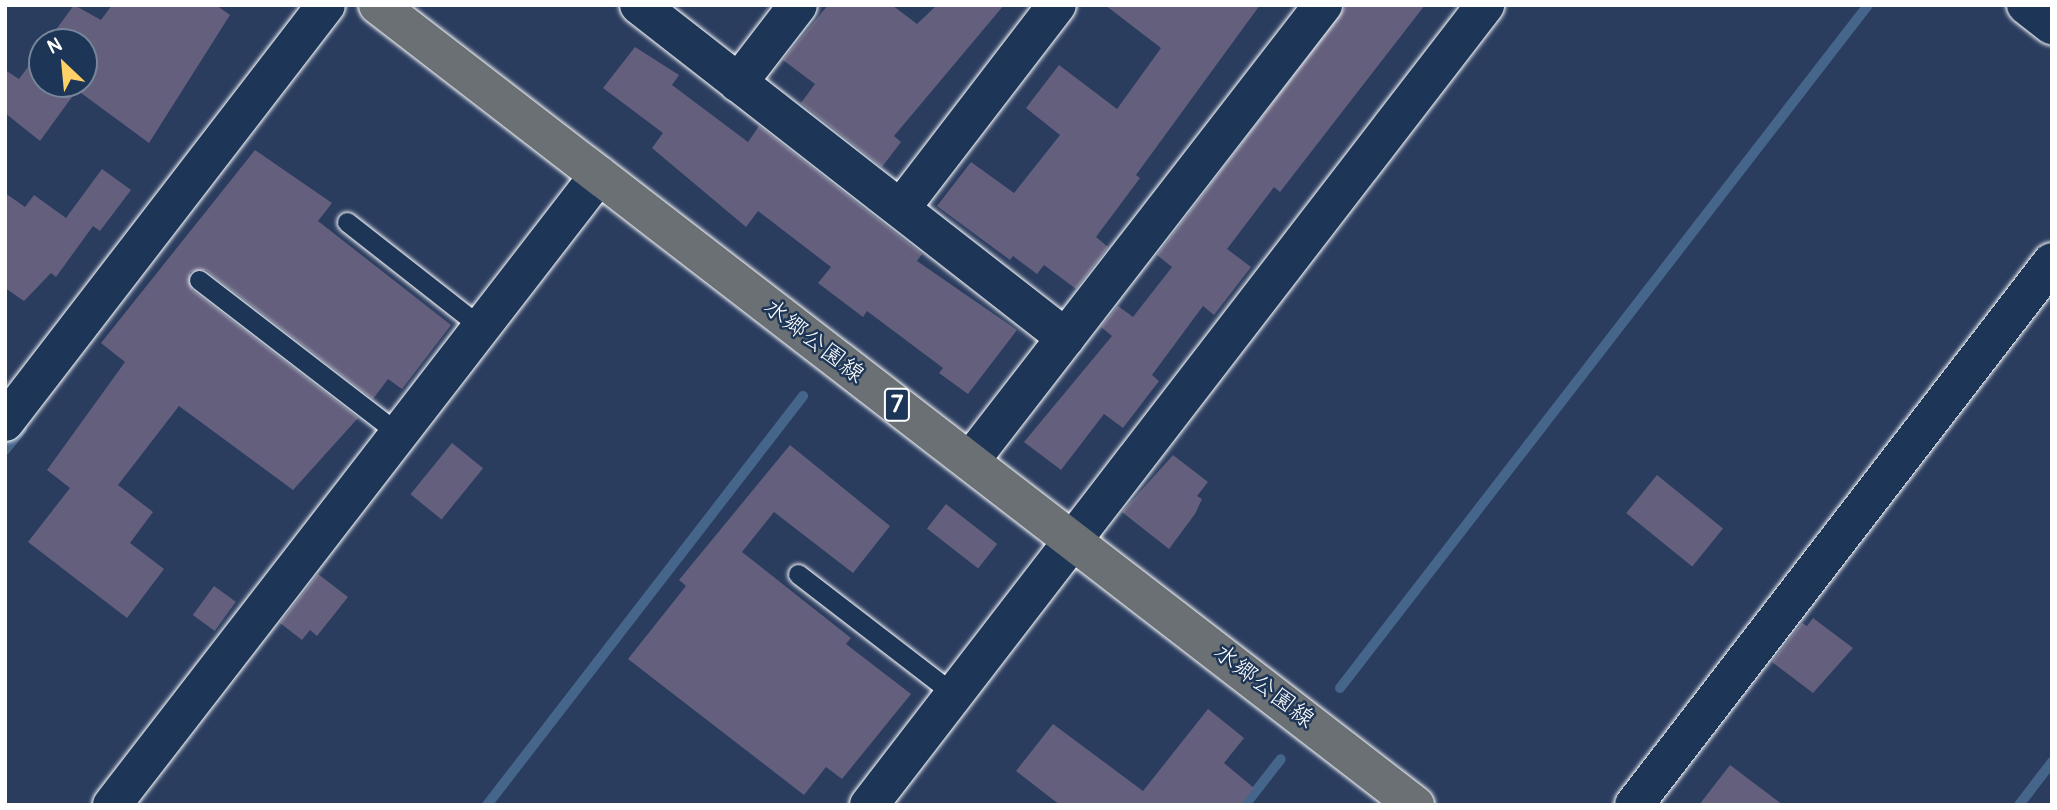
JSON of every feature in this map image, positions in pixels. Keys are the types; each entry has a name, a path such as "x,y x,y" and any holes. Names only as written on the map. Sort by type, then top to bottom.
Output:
{"main road":[{"name":"水郷公園線","path":"378,5 1073,538 1415,805"}],"street":[{"path":"5,422 326,5"},
{"path":"639,5 1066,338"},
{"path":"738,83 798,5"},
{"path":"901,208 1058,5"},
{"path":"970,461 1323,5"},
{"path":"869,805 1485,5"},
{"path":"2026,5 2052,25"},
{"path":"111,805 599,175"},
{"path":"1634,805 2052,262"}],"lane":[{"path":"347,222 481,327"},
{"path":"199,280 399,434"},
{"path":"798,574 954,694"}],"building":[{"path":"74,5 101,20 112,5 216,5 230,15 149,143 88,98 98,98 98,28 57,28"},
{"path":"828,5 892,5 917,24 937,5 1004,5 894,136 901,142 882,167 801,103 815,84 783,60"},
{"path":"1105,5 1260,5 1136,175 1140,178 1096,237 1108,247 1076,289 1044,265 1037,274 1013,256 1010,260 937,206 971,162 1014,193 1060,135 1026,108 1059,65 1117,109 1161,48"},
{"path":"1347,5 1425,5 1280,192 1274,187 1227,249 1251,267 1214,315 1203,306 1152,375 1159,381 1123,428 1104,414 1061,470 1024,442 1112,336 1101,327 1118,306 1133,317 1172,267 1157,255"},
{"path":"635,47 679,75 672,85 748,142 759,126 922,254 917,261 1017,330 968,394 939,373 943,368 867,311 863,317 818,283 831,267 758,211 746,227 652,148 663,133 603,88"},
{"path":"28,67 28,98 71,98 40,141 5,113 5,70 19,79"},
{"path":"255,150 332,203 318,221 451,325 402,389 388,379 373,399 206,270 190,272 192,290 358,418 293,490 179,406 118,485 153,512 130,543 164,569 127,618 28,542 70,488 47,470 125,362 101,343"},
{"path":"102,169 131,190 100,231 93,226 56,277 51,273 24,301 5,288 5,193 25,207 34,195 66,218"},
{"path":"452,443 483,468 442,519 410,494"},
{"path":"790,445 890,526 853,573 774,512 742,552 851,638 846,644 911,694 842,779 826,767 804,795 628,659 686,586 679,580"},
{"path":"1173,455 1208,482 1197,496 1202,499 1195,514 1169,549 1122,512"},
{"path":"1657,475 1723,528 1692,567 1626,513"},
{"path":"946,504 997,544 978,568 927,528"},
{"path":"318,574 348,597 317,636 310,630 302,640 280,623"},
{"path":"214,586 236,602 215,631 193,615"},
{"path":"1813,618 1853,648 1813,693 1772,662 1802,623 1807,626"},
{"path":"1208,709 1244,738 1224,763 1254,788 1241,805 1060,805 1016,771 1053,724 1143,791"},
{"path":"1730,765 1783,805 1699,805"}],"waterway":[{"path":"1340,688 1868,5"},
{"path":"487,805 803,396"},
{"path":"5,450 22,429"},
{"path":"1245,805 1281,759"},
{"path":"2019,805 2052,762"}]}
